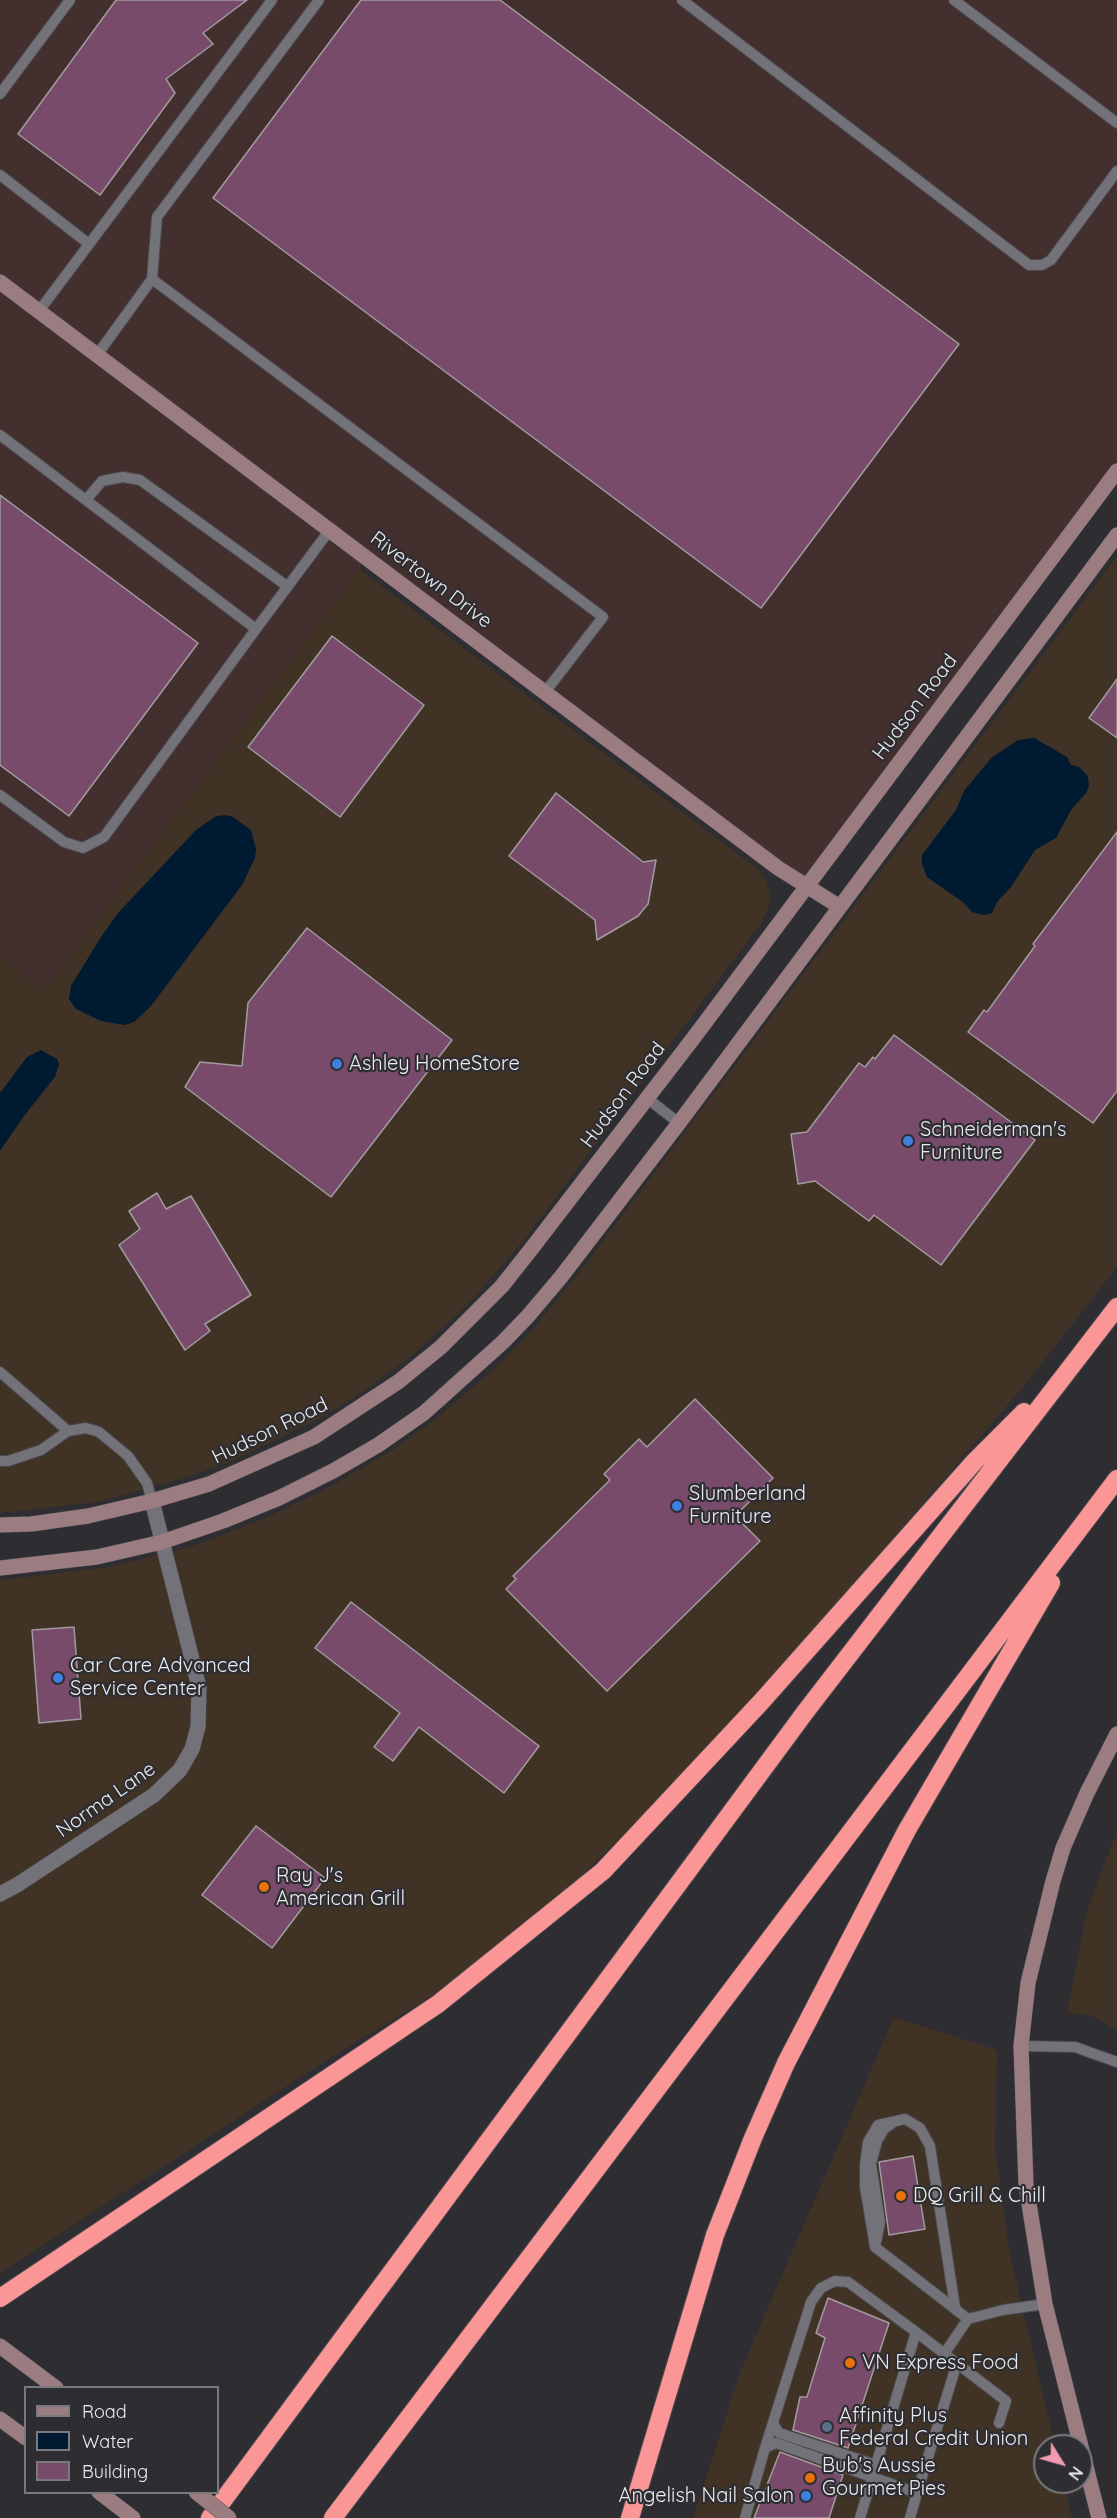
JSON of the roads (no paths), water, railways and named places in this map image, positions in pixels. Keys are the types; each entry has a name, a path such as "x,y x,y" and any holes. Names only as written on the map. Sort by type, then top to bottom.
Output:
{"highway":[{"path":"210,2518 806,1711 1117,1306"},
{"path":"0,2298 438,2004 603,1871 761,1702 975,1461 1076,1360"},
{"path":"333,2518 1117,1479"},
{"path":"630,2518 715,2235 753,2138 786,2063 907,1830 1093,1511"}],"street":[{"name":"Rivertown Drive","path":"0,282 329,531 546,691 778,868 840,907"},
{"name":"Hudson Road","path":"0,1525 31,1524 88,1516 152,1501 209,1484 314,1437 380,1394 441,1347 502,1286 648,1099 1117,471"},
{"path":"0,1568 97,1557 162,1542 269,1502 333,1471 378,1445 424,1413 528,1316 679,1123 1117,536"},
{"name":"Norma Lane","path":"0,1894 154,1795 180,1770 192,1749 198,1727 199,1687 152,1501"},
{"path":"1099,2518 1045,2304 1026,2185 1021,2046 1028,1983 1053,1881 1087,1792 1117,1734"},
{"path":"0,2346 53,2386"},
{"path":"0,2418 24,2436"},
{"path":"100,2494 130,2516"},
{"path":"197,2494 229,2518"}],"lane":[{"path":"0,94 70,0"},
{"path":"39,311 272,0"},
{"path":"97,355 152,279 157,217 319,0"},
{"path":"682,0 1029,265 1042,266 1051,260 1117,171"},
{"path":"954,0 1117,123"},
{"path":"0,176 89,244"},
{"path":"152,279 603,617 546,691"},
{"path":"0,435 256,629"},
{"path":"86,500 102,481 123,477 140,480 287,586"},
{"path":"0,795 64,842 83,848 104,837 329,531"},
{"path":"648,1099 679,1123"},
{"path":"0,1372 68,1431"},
{"path":"0,1461 8,1461 41,1450 68,1431 86,1428 99,1432 128,1456 147,1483 152,1501"},
{"path":"1021,2046 1076,2047 1117,2062"},
{"path":"955,2307 930,2146 920,2128 905,2120 878,2125 868,2142 865,2187 874,2247 968,2319"},
{"path":"745,2518 811,2302 821,2288 835,2281 848,2282 1006,2401 999,2423"},
{"path":"944,2354 968,2319 1003,2310 1045,2304"},
{"path":"860,2518 916,2332"},
{"path":"910,2518 957,2363"},
{"path":"773,2423 779,2433 876,2465"},
{"path":"765,2448 776,2443 917,2493"}],"water":[{"path":"1034,738 1067,757 1071,765 1079,767 1088,776 1089,786 1071,810 1056,838 1035,850 1011,887 997,902 992,913 984,915 972,912 964,903 927,877 922,864 922,855 956,810 964,791 991,758 1018,740"},
{"path":"216,816 233,817 251,830 256,849 255,858 242,885 151,1006 134,1022 124,1025 101,1021 76,1009 69,999 71,986 118,913 196,830"},
{"path":"41,1050 57,1059 59,1064 55,1077 0,1151 0,1093 27,1057"}],"place":[{"name":"Ashley HomeStore","path":"337,1064"},
{"name":"Schneiderman's Furniture","path":"908,1141"},
{"name":"Slumberland Furniture","path":"677,1506"},
{"name":"Car Care Advanced Service Center","path":"58,1678"},
{"name":"Ray J's American Grill","path":"264,1887"},
{"name":"DQ Grill & Chill","path":"901,2196"},
{"name":"VN Express Food","path":"850,2363"},
{"name":"Affinity Plus Federal Credit Union","path":"827,2427"},
{"name":"Bub's Aussie Gourmet Pies","path":"810,2478"},
{"name":"Angelish Nail Salon","path":"806,2496"}]}
